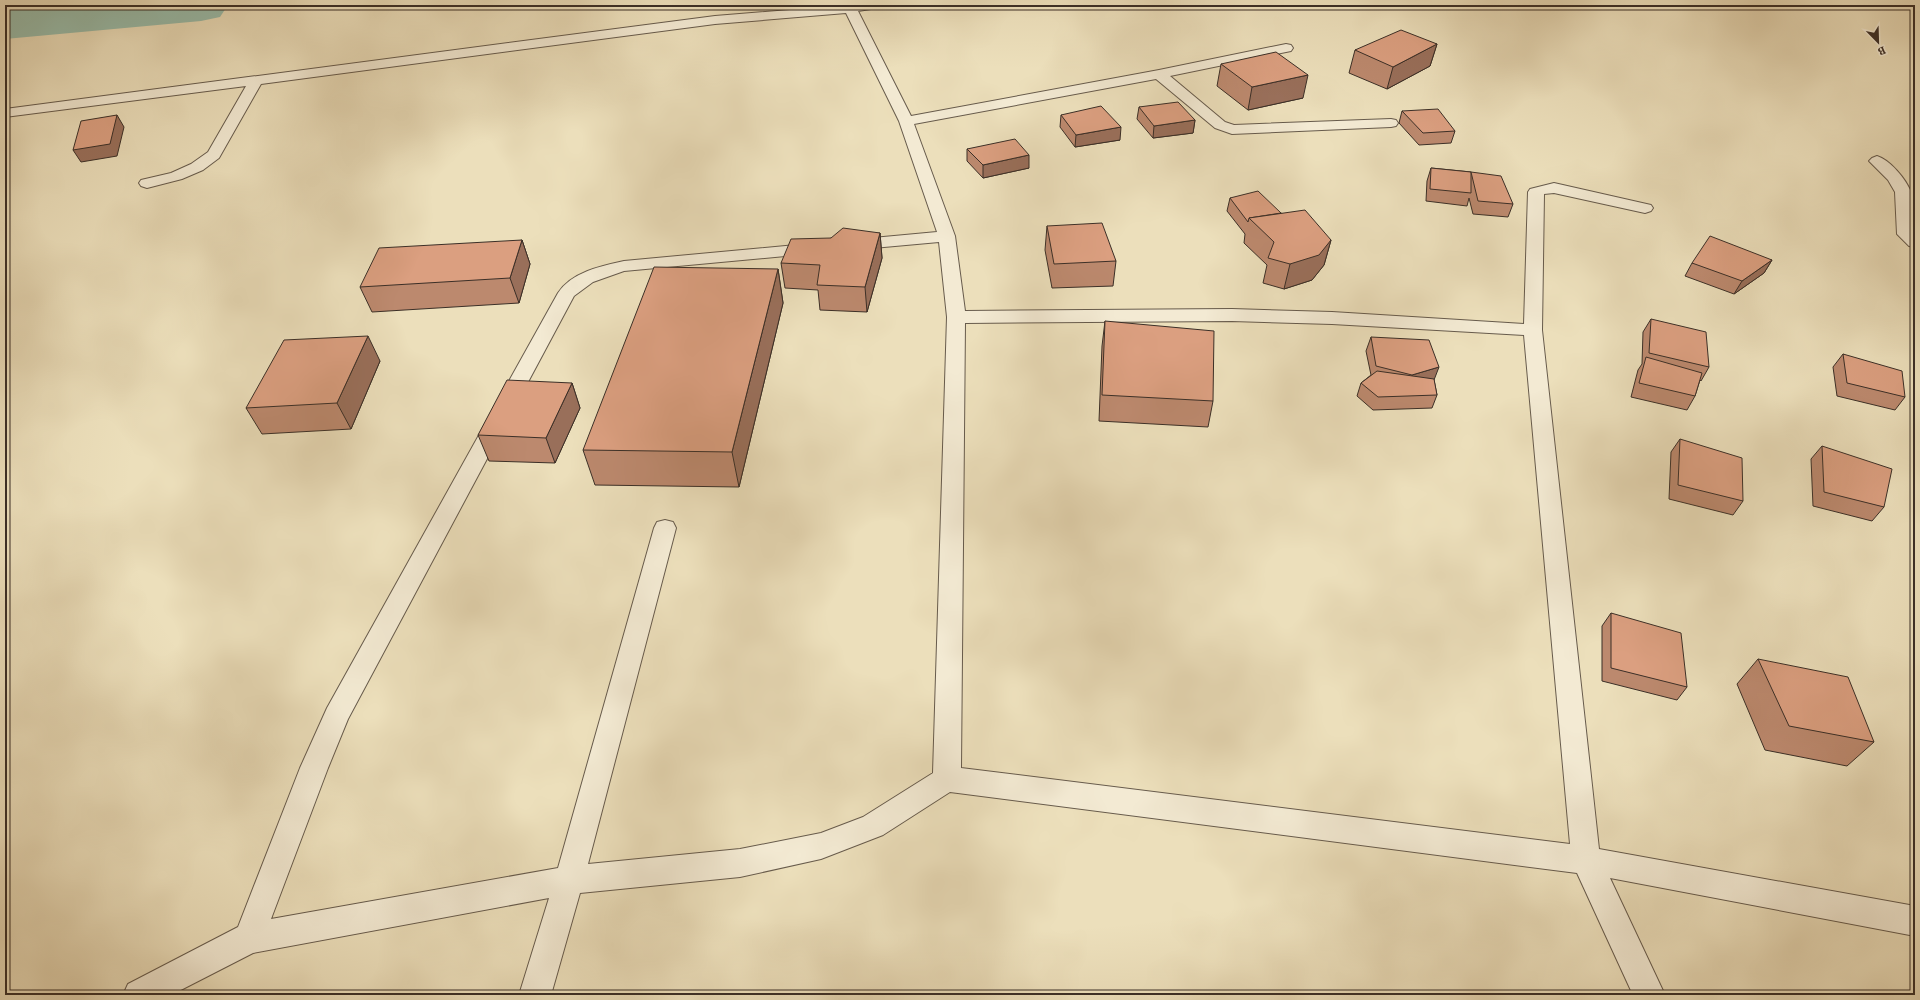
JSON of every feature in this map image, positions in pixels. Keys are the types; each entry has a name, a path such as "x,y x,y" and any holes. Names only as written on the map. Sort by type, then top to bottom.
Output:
{"street":[{"path":"5,113 715,20 862,7 906,121 947,236 956,317 947,779"},
{"path":"906,121 1159,74 1286,48"},
{"path":"1159,74 1220,124 1232,130 1391,124"},
{"path":"147,183 176,176 197,167 214,155 256,80"},
{"path":"1877,161 1895,178 1903,192 1905,234 1915,242"},
{"path":"1645,208 1554,188 1547,188 1536,192 1533,330 1586,860 1649,995"},
{"path":"249,938 314,768 336,716 567,293 579,282 599,272 624,266 947,236"},
{"path":"956,317 1232,315 1332,318 1533,330"},
{"path":"535,995 570,880 665,528"},
{"path":"139,995 249,938 570,880 740,863 821,846 872,826 947,779 1586,860 1915,921"}],"building":[{"path":"1401,30 1437,44 1393,67 1355,50"},
{"path":"1276,52 1308,75 1252,87 1221,64"},
{"path":"1178,102 1195,120 1154,126 1139,107"},
{"path":"1101,106 1121,127 1076,135 1061,115"},
{"path":"1438,109 1455,131 1423,133 1402,111"},
{"path":"117,115 110,144 73,150 81,121"},
{"path":"1015,139 1029,155 983,165 967,149"},
{"path":"1431,168 1471,172 1471,193 1430,189"},
{"path":"1471,172 1501,176 1513,204 1478,201"},
{"path":"1258,191 1281,213 1249,218 1248,222 1230,198"},
{"path":"1305,210 1331,240 1319,255 1290,264 1268,258 1274,242 1249,218"},
{"path":"1102,223 1116,261 1054,264 1047,226"},
{"path":"843,228 880,233 865,287 817,285 820,265 781,263 791,239 831,238"},
{"path":"1710,236 1772,260 1742,281 1692,263"},
{"path":"522,240 510,278 360,287 379,248"},
{"path":"654,267 778,269 732,452 583,450"},
{"path":"1651,319 1706,332 1709,367 1649,353"},
{"path":"1105,321 1214,331 1213,401 1102,395"},
{"path":"368,336 337,403 246,408 284,340"},
{"path":"1371,337 1429,340 1439,367 1412,375 1376,366"},
{"path":"1843,354 1902,371 1905,397 1847,383"},
{"path":"1646,357 1702,373 1695,396 1639,383"},
{"path":"1377,371 1434,379 1437,395 1378,397 1361,383"},
{"path":"507,380 572,383 546,438 478,435"},
{"path":"1680,439 1742,458 1743,501 1678,485"},
{"path":"1822,446 1892,469 1884,507 1824,492"},
{"path":"1611,613 1681,633 1687,687 1611,668"},
{"path":"1758,659 1848,677 1874,742 1789,726"}],"waterway":[{"path":"5,22 201,5"}]}
